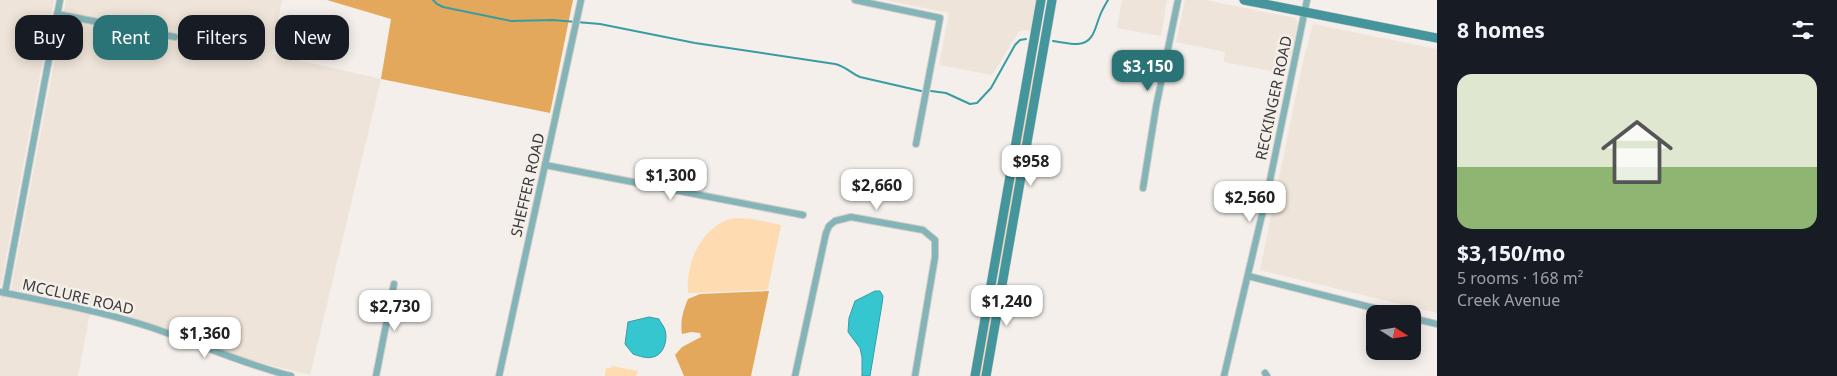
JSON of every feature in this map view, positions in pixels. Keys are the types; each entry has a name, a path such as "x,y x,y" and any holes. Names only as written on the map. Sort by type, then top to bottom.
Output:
{"main road":[{"path":"975,376 1041,0"},
{"path":"986,376 1052,0"},
{"path":"1244,0 1437,38"},
{"path":"993,273 1004,275"}],"street":[{"path":"3,293 60,0"},
{"name":"SHEFFER ROAD","path":"499,376 581,0"},
{"path":"854,0 940,18 916,144"},
{"path":"1142,188 1178,0"},
{"name":"RECKINGER ROAD","path":"1224,376 1269,185 1307,0"},
{"path":"57,14 176,37"},
{"path":"545,165 803,215"},
{"path":"795,376 826,233 835,221 851,217 923,230 935,240 935,257 914,376"},
{"path":"1248,276 1366,306"},
{"path":"376,376 394,284"},
{"name":"MCCLURE ROAD","path":"3,293 77,307 121,318 256,366 291,376"},
{"path":"1421,320 1437,324"}],"shaded area":[{"path":"0,0 54,0 51,15 15,15 15,60 43,60 0,285"},
{"path":"66,0 282,0 279,15 275,15 275,38 272,54 275,55 275,60 298,60 381,79 310,375 218,352 117,311 11,289 55,60 83,60 83,15 63,15"},
{"path":"327,0 573,0 550,113 381,79 391,19"},
{"path":"885,0 1037,0 1031,30 1019,31 992,75 939,65 949,13"},
{"path":"1122,0 1167,0 1161,36 1117,28"},
{"path":"1185,0 1205,0 1295,18 1298,23 1286,74 1224,62 1225,52 1176,42"},
{"path":"1313,24 1437,49 1437,313 1421,309 1421,305 1404,305 1260,270 1302,66"},
{"path":"1036,54 1033,92 1002,264 1000,264 999,262"},
{"path":"734,218 752,219 781,225 768,288 766,290 688,293 689,270 698,247 713,228"},
{"path":"995,285 998,286 983,376 979,376"},
{"path":"769,291 751,376 684,376 675,355 682,347 701,337 700,333 682,334 682,316 688,299 700,294"},
{"path":"0,296 90,313 78,376 0,376"},
{"path":"612,366 638,371 636,376 605,376 606,368 611,368"}],"water":[{"path":"875,291 880,291 883,296 882,304 870,376 862,376 860,348 848,332 849,318 855,301"},
{"path":"649,317 659,319 666,338 660,353 657,356 648,358 633,354 625,344 628,322"}],"waterway":[{"path":"433,0 443,7 511,21 553,20 600,24 695,43 835,64 860,77 921,91"},
{"path":"1053,41 1078,44 1087,41 1093,35 1108,0"},
{"path":"931,91 946,93 970,104 977,103 991,88 1015,45 1020,40 1026,39"}]}
